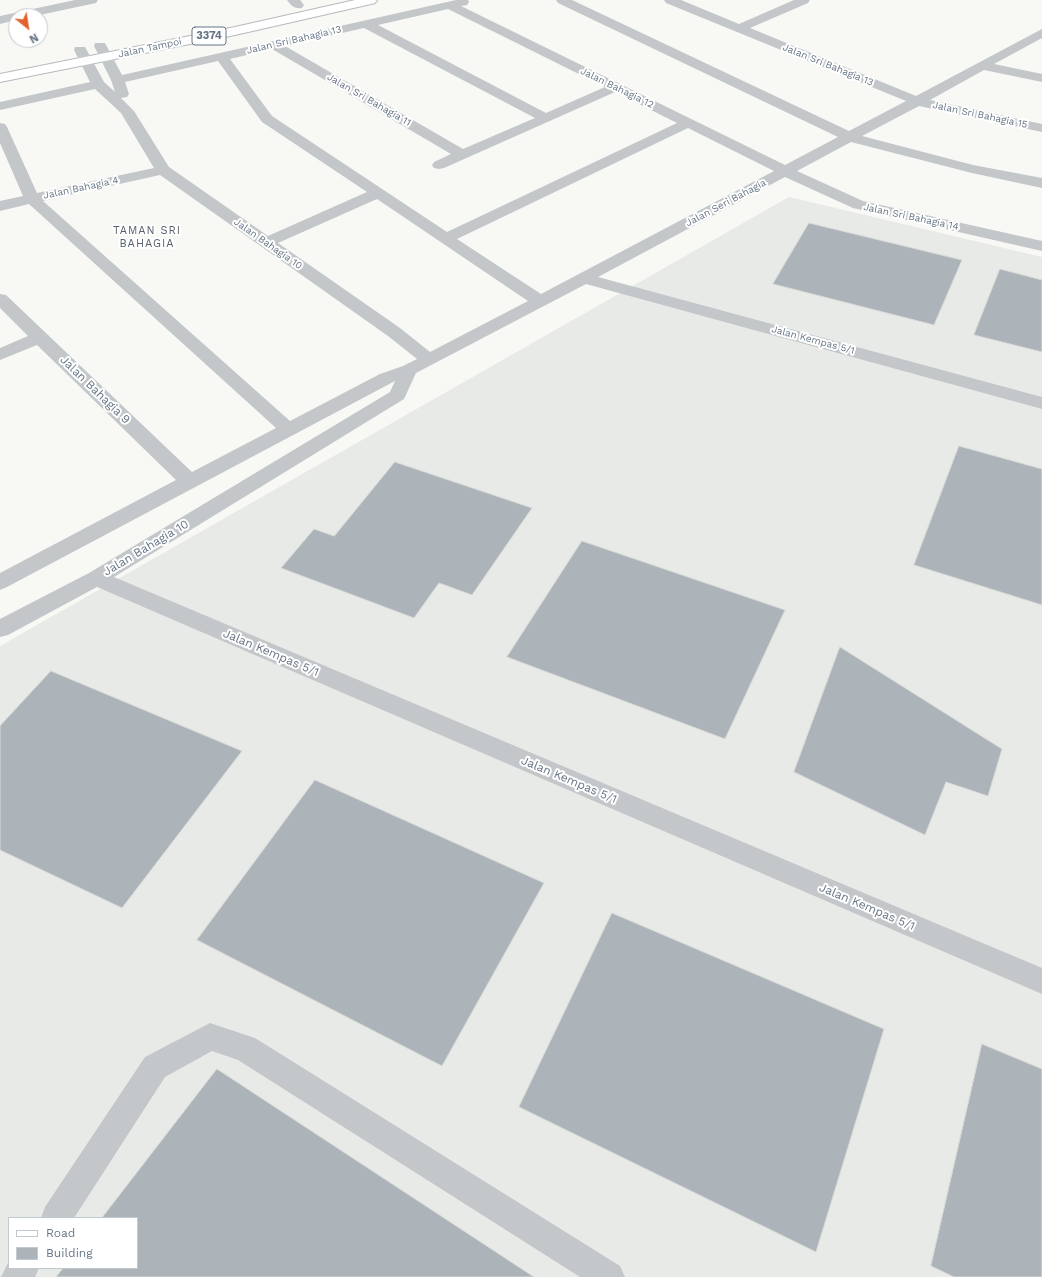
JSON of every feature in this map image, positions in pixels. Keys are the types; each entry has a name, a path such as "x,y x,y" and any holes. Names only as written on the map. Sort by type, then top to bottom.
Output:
{"main road":[{"path":"244,16 295,3 320,0"},
{"name":"Jalan Tampoi","path":"0,78 83,55 243,29 371,0"},
{"name":"Jalan Tampoi","path":"103,51 145,36"},
{"name":"Jalan Tampoi","path":"36,58 83,55"}],"street":[{"path":"48,9 92,0"},
{"name":"Jalan Sri Bahagia 13","path":"118,80 470,0"},
{"path":"562,0 850,137 972,169 1042,183"},
{"name":"Jalan Sri Bahagia 13","path":"670,0 917,102"},
{"path":"738,28 804,0"},
{"name":"Jalan Bahagia 12","path":"449,5 785,171"},
{"path":"366,24 546,118"},
{"name":"Jalan Seri Bahagia","path":"0,582 386,378 409,370 429,360 1040,36"},
{"name":"Jalan Sri Bahagia 11","path":"274,45 463,155"},
{"name":"Jalan Bahagia 10","path":"103,51 118,80 127,111 163,170 394,332 429,360"},
{"name":"Jalan Bahagia 10","path":"83,55 98,84 127,111"},
{"path":"222,57 267,119 540,301"},
{"path":"983,66 1042,78"},
{"path":"0,106 98,84"},
{"path":"439,165 616,87"},
{"name":"Jalan Sri Bahagia 15","path":"917,102 1042,128"},
{"path":"446,238 688,123"},
{"path":"0,127 5,151 32,199 288,429"},
{"name":"Jalan Bahagia 4","path":"0,206 163,170"},
{"name":"Jalan Sri Bahagia 14","path":"785,171 858,205 1042,246"},
{"path":"266,243 378,193"},
{"name":"Jalan Kempas 5/1","path":"584,278 1042,403"},
{"name":"Jalan Bahagia 9","path":"0,299 190,482"},
{"path":"0,354 40,337"},
{"name":"Jalan Bahagia 10","path":"0,629 96,578 398,395 409,370"},
{"name":"Jalan Kempas 5/1","path":"96,578 1042,981"},
{"path":"57,1217 155,1067 210,1037 245,1048 609,1277"}],"shaded area":[{"path":"789,197 1042,257 1042,1277 0,1277 0,646"}],"building":[{"path":"809,223 962,260 934,325 773,284"},
{"path":"1000,269 1042,280 1042,352 974,335"},
{"path":"959,446 1042,469 1042,605 914,565"},
{"path":"395,462 532,508 472,595 439,583 414,618 281,568 314,529 334,536"},
{"path":"582,541 785,610 725,739 507,657"},
{"path":"840,647 1002,749 988,796 946,782 925,835 794,772"},
{"path":"51,671 242,751 122,908 0,850 0,726"},
{"path":"315,780 544,883 442,1066 197,940"},
{"path":"612,913 884,1029 816,1252 519,1107"},
{"path":"982,1044 1042,1069 1042,1277 954,1277 931,1266"},
{"path":"217,1069 534,1277 56,1277 62,1269 138,1269 138,1217 103,1217"}],"district":[{"name":"TAMAN SRI BAHAGIA","path":"147,237"}]}
